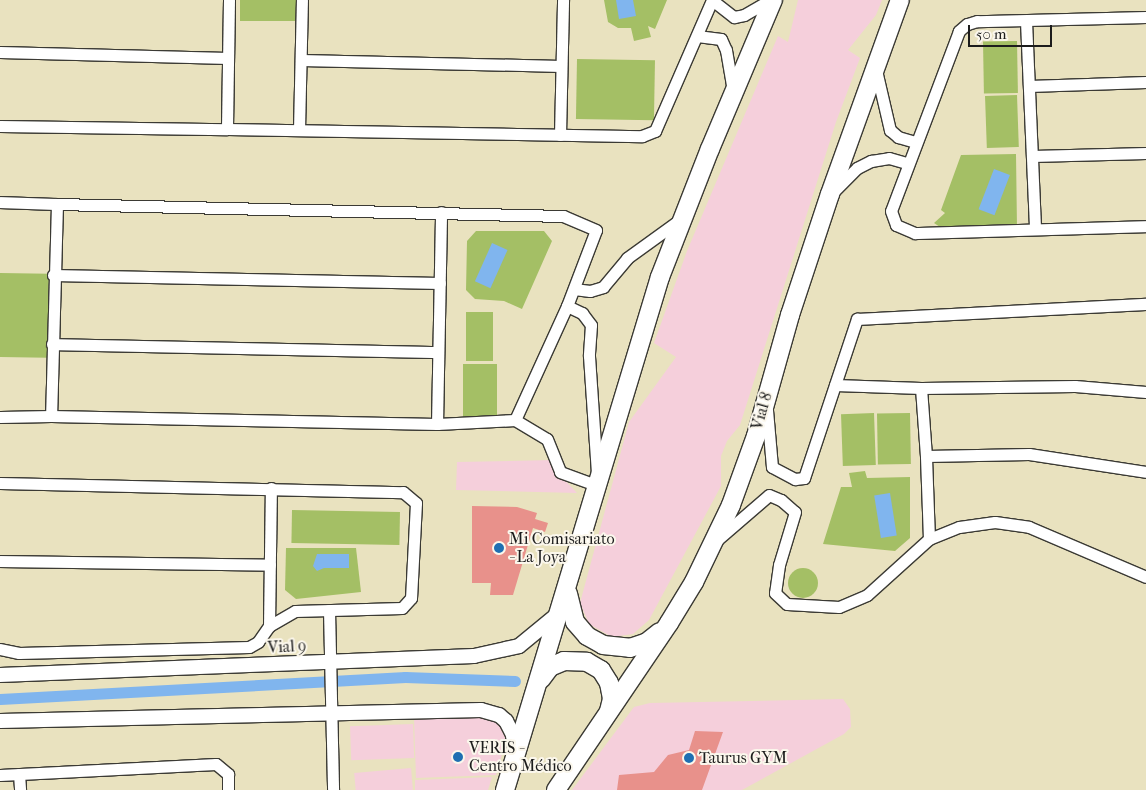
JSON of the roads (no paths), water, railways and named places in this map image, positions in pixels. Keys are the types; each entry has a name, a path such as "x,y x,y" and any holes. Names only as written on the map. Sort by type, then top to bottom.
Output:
{"main road":[{"path":"505,790 515,752 561,611 596,481 638,343 683,218 771,0"},
{"name":"Vial 8","path":"556,790 669,623 715,541 747,462 830,194 900,0"},
{"path":"570,578 569,605 575,622 587,636 603,645 620,649 638,646 654,637 669,623"},
{"path":"537,687 544,673 557,663 572,659 588,662 601,670 609,683 612,699 608,714"}],"street":[{"path":"227,129 229,0"},
{"path":"299,130 302,0"},
{"path":"560,135 563,0"},
{"path":"0,126 642,136 652,133 712,0 734,17 744,15 771,0"},
{"path":"1146,17 977,21 959,30 907,163 892,211 896,225 915,234 1146,226"},
{"path":"1026,21 1036,229"},
{"path":"697,36 721,39 726,50 733,93"},
{"path":"0,52 228,58"},
{"path":"301,60 561,66"},
{"path":"876,68 890,130 898,137 915,142"},
{"path":"1029,86 1146,82"},
{"path":"1032,156 1146,153"},
{"path":"830,194 857,168 870,161 889,158 907,163"},
{"path":"0,202 563,216 596,230 567,306 515,420"},
{"path":"51,416 53,275 57,204"},
{"path":"437,424 441,212"},
{"path":"574,289 590,290 603,287 627,258 683,218"},
{"path":"53,275 440,283"},
{"path":"766,401 772,467 795,479 804,478 835,385 853,323 865,316 1146,304"},
{"path":"0,417 51,416 437,424 515,420 547,439 560,472 596,481 589,356 591,325 582,313 567,306"},
{"path":"52,344 438,352"},
{"path":"835,385 921,388 1075,386 1146,392"},
{"path":"921,388 929,539"},
{"path":"926,456 1029,454 1146,472"},
{"path":"0,483 403,492 416,503 408,604 397,609 295,612 269,626 258,642 249,647 19,653 0,649"},
{"path":"269,626 271,488"},
{"path":"715,541 769,495 781,500 794,512 779,566 775,593 786,604 839,607 867,595 929,539 959,527 986,523 1029,527 1146,577"},
{"path":"0,562 270,565"},
{"path":"329,610 332,790"},
{"name":"Vial 9","path":"0,674 331,663 474,656 508,651 529,640 561,611"},
{"path":"0,721 310,713 491,712 510,727 515,752"},
{"path":"0,775 216,764 228,774 228,790"},
{"path":"20,774 20,790"}],"water":[{"path":"616,0 633,0 636,16 619,19"},
{"path":"994,169 1010,175 994,215 979,209"},
{"path":"492,243 508,250 490,288 475,281"},
{"path":"890,493 897,535 881,538 874,496"},
{"path":"317,554 349,554 349,568 324,568 317,571 313,566"}],"waterway":[{"path":"0,699 405,677 515,681"}],"place":[{"name":"Mi Comisariato - La Joya","path":"499,548"},
{"name":"VERIS - Centro Médico","path":"458,757"},
{"name":"Taurus GYM","path":"689,758"}]}
